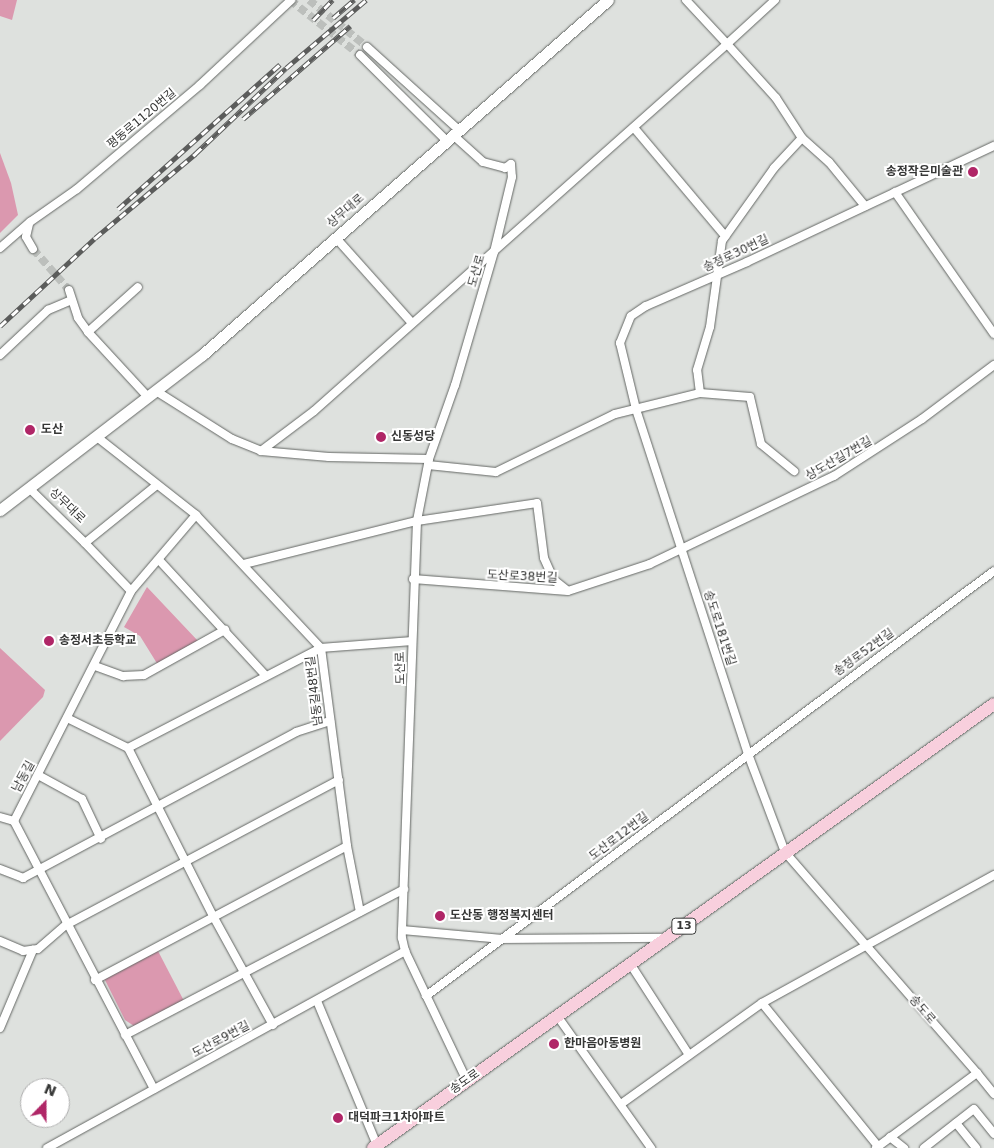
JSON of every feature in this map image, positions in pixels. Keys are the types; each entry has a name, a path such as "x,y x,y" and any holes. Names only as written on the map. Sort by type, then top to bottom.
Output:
{"main road":[{"name":"상무대로","path":"0,510 30,489 152,394 336,238 608,0"},
{"name":"송도로","path":"375,1146 994,704"}],"street":[{"name":"평동로1120번길","path":"0,248 30,222 77,189 291,0"},
{"path":"686,0 776,98 802,138 829,162 865,206"},
{"path":"494,252 635,129 776,0"},
{"path":"367,47 453,136"},
{"path":"360,55 453,136"},
{"path":"635,129 725,236"},
{"name":"도산로","path":"453,136 483,162 505,168 511,164 512,177 494,252 455,385 428,462 417,521 413,579 412,700 402,930 405,951 467,1081"},
{"path":"700,393 696,370 706,345 719,274 719,253 725,236 774,168 802,138"},
{"name":"송정로30번길","path":"624,329 631,316 646,306 994,146"},
{"path":"895,192 994,334"},
{"path":"30,222 26,238 33,249"},
{"path":"336,238 412,323"},
{"name":"도산로","path":"261,451 314,411 494,252"},
{"path":"88,332 138,287"},
{"path":"69,290 71,300 88,332 152,394 232,439 261,451 329,457 428,462 496,472 597,421 700,393 750,397 761,444 794,470"},
{"path":"0,355 48,310 71,300"},
{"name":"송도로181번길","path":"624,329 621,354 636,409 748,754 785,852"},
{"name":"상도산길7번길","path":"682,551 859,461 994,365"},
{"path":"97,437 157,485"},
{"name":"남동길48번길","path":"157,485 196,515 321,648 347,846 360,912"},
{"name":"상무대로","path":"85,543 157,485"},
{"name":"상무대로","path":"30,489 131,591"},
{"path":"244,564 417,521 536,503 544,558 554,580 568,591"},
{"name":"남동길","path":"14,820 95,666 131,591 196,515"},
{"name":"도산로38번길","path":"413,579 568,591 682,551"},
{"path":"159,560 265,675"},
{"name":"송정로52번길","path":"748,754 994,571"},
{"path":"95,666 123,676 144,676 225,630"},
{"path":"128,748 265,675 321,648 412,641"},
{"path":"67,718 128,748 213,916 273,1025"},
{"path":"0,869 24,878 102,839 296,732 330,721"},
{"name":"도산로12번길","path":"426,996 748,754"},
{"path":"38,775 82,799 102,839"},
{"path":"0,1028 33,950 66,925 339,780"},
{"path":"0,818 14,820 66,925 154,1089"},
{"path":"95,980 347,846"},
{"name":"송도로","path":"785,852 994,1094"},
{"path":"621,1104 762,1003 994,875"},
{"path":"125,1035 244,974 404,888"},
{"path":"402,930 503,939 668,938"},
{"path":"0,941 23,951 33,950"},
{"name":"도산로9번길","path":"47,1148 405,951"},
{"path":"631,965 689,1055"},
{"path":"317,1001 375,1146"},
{"path":"762,1003 877,1147 977,1073"},
{"path":"558,1016 651,1148"},
{"path":"924,1148 974,1109 994,1134"},
{"path":"956,1123 976,1148"},
{"path":"890,1137 904,1148"}],"shaded area":[{"path":"0,0 17,0 12,20 0,16"},
{"path":"0,153 11,183 18,215 0,233"},
{"path":"147,587 198,641 158,665 140,636 124,627"},
{"path":"0,648 45,690 43,697 0,741"},
{"path":"158,951 184,1001 134,1026 125,1020 104,978"}],"tunnel":[{"path":"290,0 360,55"},
{"path":"309,0 367,47"},
{"path":"33,249 69,290"}],"railway":[{"path":"313,20 332,0"},
{"path":"333,18 354,0"},
{"path":"0,326 95,238 195,154 286,68 366,0"},
{"path":"243,119 350,26"},
{"path":"118,209 280,64"}],"place":[{"name":"송정작은미술관","path":"973,172"},
{"name":"도산","path":"30,430"},
{"name":"신동성당","path":"381,437"},
{"name":"송정서초등학교","path":"49,641"},
{"name":"도산동 행정복지센터","path":"440,916"},
{"name":"한마음아동병원","path":"554,1044"},
{"name":"대덕파크1차아파트","path":"338,1118"}]}
